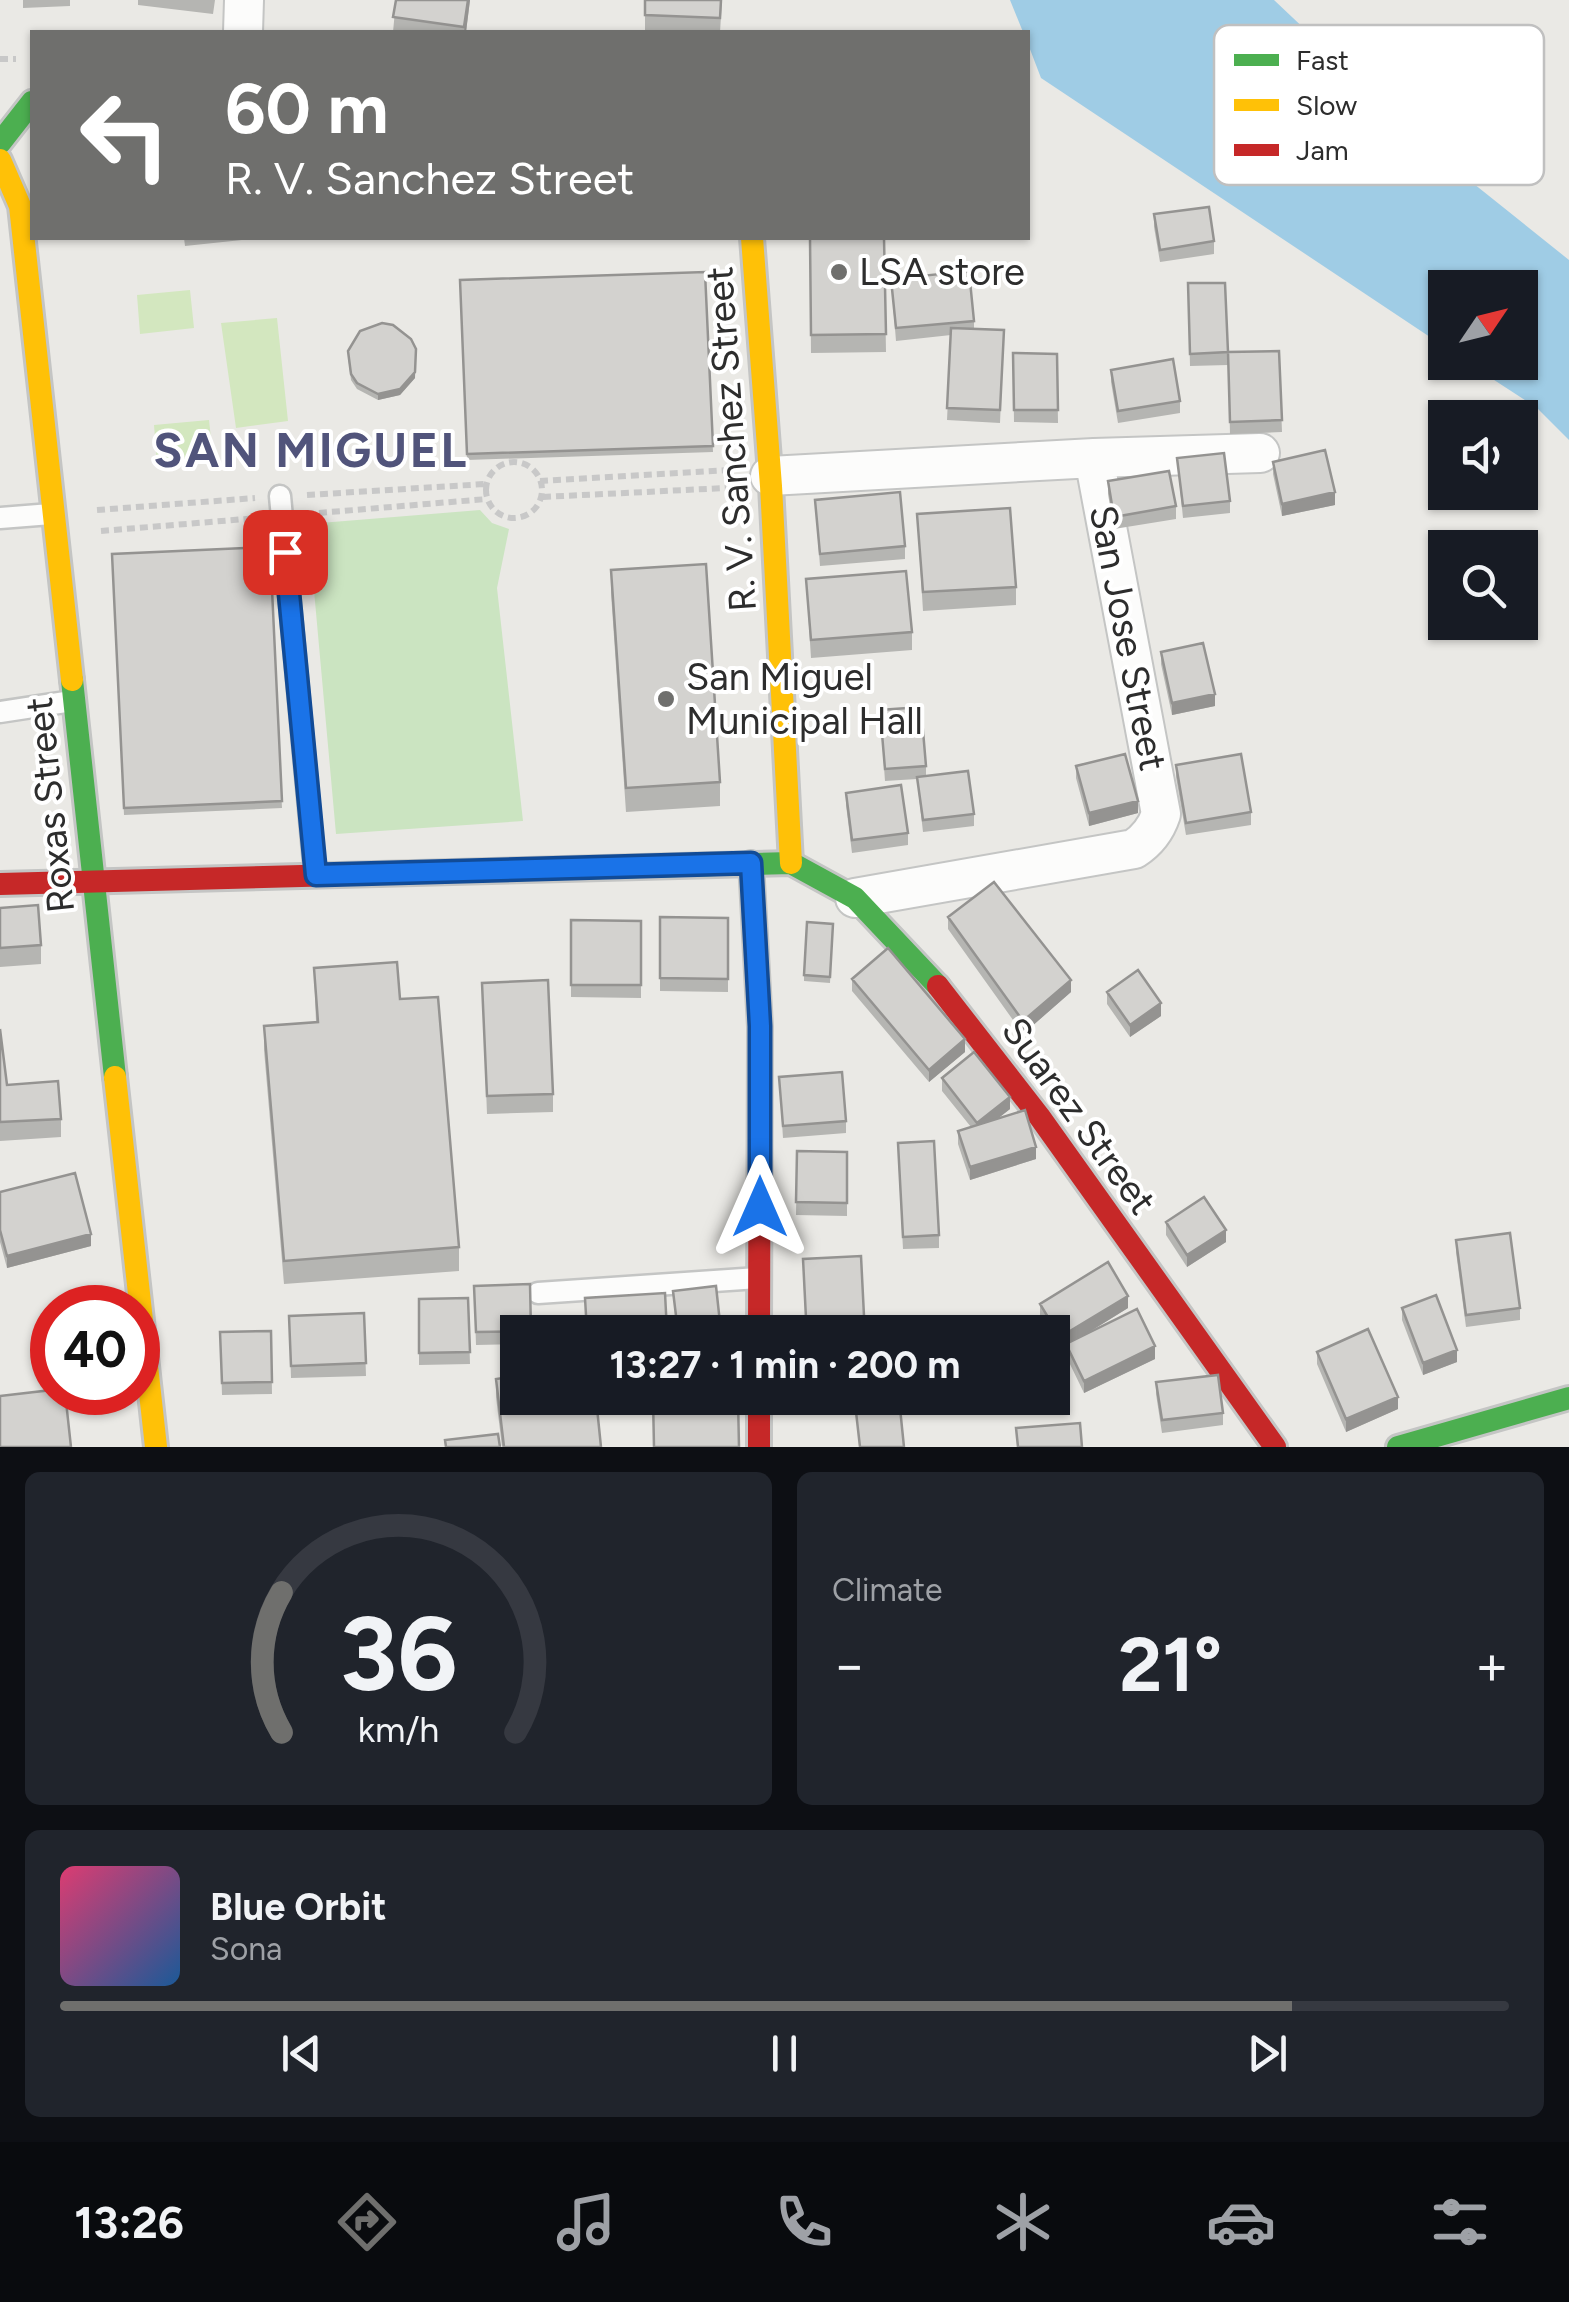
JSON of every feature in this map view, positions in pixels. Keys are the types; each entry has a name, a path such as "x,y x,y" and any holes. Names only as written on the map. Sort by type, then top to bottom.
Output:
{"street":[{"path":"243,30 244,0"},
{"path":"0,143 30,105"},
{"name":"Roxas Street","path":"0,160 26,206 52,514 156,1447"},
{"name":"R. V. Sanchez Street","path":"752,240 770,477 791,863"},
{"path":"1094,458 1260,452"},
{"name":"San Jose Street","path":"770,477 1094,458 1161,814 1158,825 1134,849 855,898"},
{"path":"751,863 760,1045 759,1315"},
{"path":"0,884 791,863"},
{"name":"Suarez Street","path":"791,863 855,898 922,966 1039,1116 1275,1447"},
{"path":"1398,1447 1569,1398"},
{"path":"759,1415 759,1447"}],"lane":[{"path":"280,496 316,875"},
{"path":"0,518 52,514"},
{"path":"0,712 74,701"},
{"path":"538,1293 760,1278"}],"path":[{"path":"507,463 525,464 540,482 543,496 533,512 516,518 498,513 487,499 485,484 491,472 507,463"},
{"path":"540,482 770,477"},
{"path":"543,496 770,477"}],"green space":[{"path":"190,290 194,328 140,334 137,295"},
{"path":"277,318 288,421 236,428 221,323"},
{"path":"209,420 213,457 157,463 154,425"},
{"path":"480,510 492,523 509,529 497,588 523,821 336,834 308,524"}],"water":[{"path":"1010,0 1274,0 1300,25 1214,25 1214,185 1475,185 1569,260 1569,440 1538,409 1538,400 1525,400 1494,380 1538,380 1538,270 1428,270 1428,336 1041,78 1030,49 1030,30 1022,30"}],"building":[{"path":"396,0 468,0 464,27 393,17"},
{"path":"645,0 721,0 720,18 645,15"},
{"path":"1209,207 1214,241 1160,250 1154,214"},
{"path":"810,240 884,240 886,334 811,335"},
{"path":"969,271 974,321 896,328 891,279"},
{"path":"705,272 713,446 467,454 460,280"},
{"path":"1188,283 1225,283 1228,352 1190,354"},
{"path":"382,323 393,325 411,339 416,349 415,372 400,389 378,394 357,383 351,374 348,351 360,331"},
{"path":"951,328 1004,330 1000,410 947,408"},
{"path":"1279,351 1282,420 1230,422 1228,352"},
{"path":"1013,353 1057,354 1058,410 1014,410"},
{"path":"1173,359 1180,401 1118,411 1111,370"},
{"path":"1325,450 1335,492 1282,504 1273,462"},
{"path":"1224,453 1230,501 1183,506 1177,458"},
{"path":"1169,471 1176,506 1114,517 1108,481"},
{"path":"900,492 905,546 820,554 815,500"},
{"path":"1010,508 1016,587 923,592 917,514"},
{"path":"270,547 282,801 124,808 112,554"},
{"name":"San Miguel Municipal Hall","path":"706,564 720,782 626,788 611,570"},
{"path":"906,571 912,632 811,640 806,579"},
{"path":"1203,643 1215,694 1172,703 1161,652"},
{"path":"921,707 926,766 885,769 880,710"},
{"path":"1125,754 1138,801 1089,813 1076,766"},
{"path":"1241,754 1251,812 1186,823 1176,765"},
{"path":"968,771 974,814 923,820 917,777"},
{"path":"901,785 908,833 852,840 846,793"},
{"path":"994,882 1071,980 1023,1021 948,917"},
{"path":"38,905 41,945 0,948 0,908"},
{"path":"660,917 728,918 728,979 660,978"},
{"path":"571,920 641,921 641,985 571,985"},
{"path":"807,922 833,924 830,977 804,975"},
{"path":"888,948 965,1039 929,1070 852,979"},
{"path":"397,962 400,999 438,997 459,1247 284,1261 264,1026 318,1022 314,968"},
{"path":"1138,970 1161,1003 1130,1025 1107,992"},
{"path":"548,980 553,1094 487,1096 482,983"},
{"path":"0,1029 7,1085 58,1081 61,1119 0,1122"},
{"path":"974,1052 1010,1097 977,1123 942,1078"},
{"path":"842,1072 846,1121 783,1126 779,1077"},
{"path":"1025,1110 1036,1147 970,1167 958,1131"},
{"path":"934,1141 939,1235 903,1237 898,1143"},
{"path":"797,1151 847,1152 847,1203 796,1202"},
{"path":"75,1173 91,1234 7,1256 0,1230 0,1192"},
{"path":"1204,1197 1226,1230 1187,1255 1166,1222"},
{"path":"1510,1233 1520,1308 1466,1315 1456,1240"},
{"path":"861,1256 864,1315 806,1315 803,1259"},
{"path":"1108,1262 1128,1296 1070,1331 1070,1315 1047,1315 1040,1304"},
{"path":"530,1284 531,1315 500,1315 500,1332 476,1332 474,1286"},
{"path":"716,1286 719,1315 676,1315 673,1291"},
{"path":"665,1293 666,1315 586,1315 585,1298"},
{"path":"1436,1295 1457,1350 1423,1363 1402,1308"},
{"path":"468,1298 470,1352 419,1353 419,1299"},
{"path":"1137,1309 1155,1346 1084,1381 1070,1352 1070,1342"},
{"path":"364,1313 366,1363 291,1366 289,1316"},
{"path":"1368,1329 1398,1397 1346,1419 1317,1352"},
{"path":"271,1331 272,1382 222,1383 220,1332"},
{"path":"1218,1375 1223,1413 1162,1420 1156,1382"},
{"path":"500,1378 500,1413 496,1379"},
{"path":"30,1393 30,1415 68,1415 71,1447 0,1447 0,1396"},
{"path":"500,1415 598,1415 601,1447 504,1447"},
{"path":"653,1415 738,1415 739,1447 654,1447"},
{"path":"856,1415 901,1415 904,1447 860,1447"},
{"path":"1080,1423 1082,1447 1018,1447 1016,1428"},
{"path":"498,1434 500,1447 446,1447 445,1440"}],"traffic: fast":[{"path":"0,143 30,105"},
{"path":"72,680 115,1077"},
{"path":"378,874 791,863 855,898 938,986"},
{"path":"1398,1447 1569,1398"}],"traffic: slow":[{"path":"0,160 20,206 72,680"},
{"path":"752,240 771,486 791,863"},
{"path":"115,1077 156,1447"}],"traffic: jam":[{"path":"751,863 760,1027 759,1315"},
{"path":"0,884 378,874"},
{"path":"938,986 1039,1116 1275,1447"},
{"path":"759,1415 759,1447"}],"place":[{"name":"LSA store","path":"839,272"},
{"name":"San Miguel Municipal Hall","path":"666,699"}],"district":[{"name":"SAN MIGUEL","path":"311,450"}],"route":[{"path":"285,552 316,875 751,863 760,1026 760,1207"}]}
